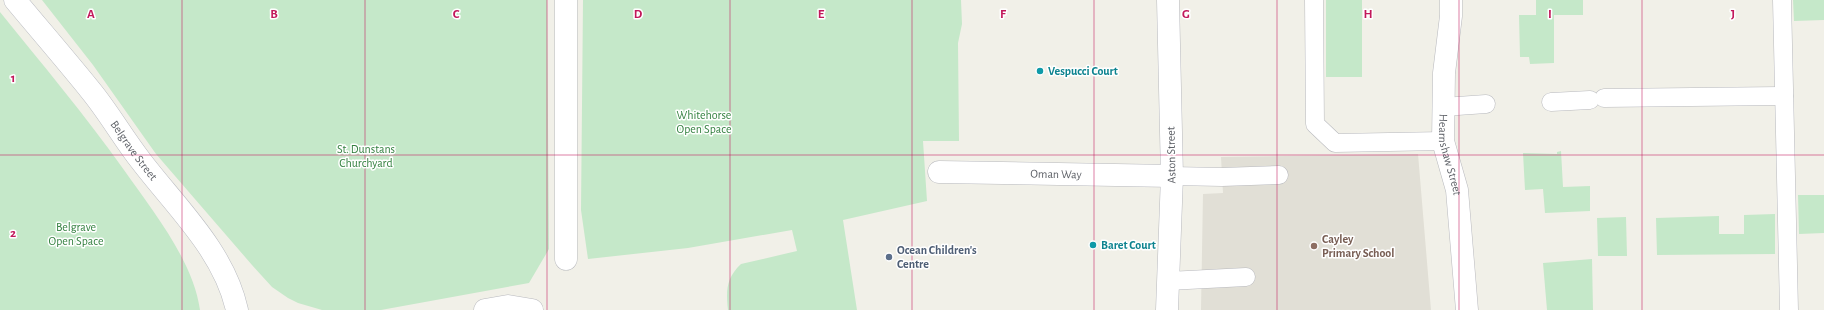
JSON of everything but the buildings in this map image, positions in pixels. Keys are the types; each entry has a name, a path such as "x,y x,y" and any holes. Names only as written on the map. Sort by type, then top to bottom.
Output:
{"street":[{"name":"Belgrave Street","path":"15,0 92,92 140,160 216,257 237,310"},
{"path":"566,0 566,259"},
{"name":"Aston Street","path":"1167,310 1172,176 1168,0"},
{"name":"Hearnshaw Street","path":"1451,0 1443,106 1443,141 1457,190 1467,310"},
{"name":"Oman Way","path":"939,172 1172,176"},
{"path":"485,310 508,306 532,310"}],"lane":[{"path":"1314,0 1315,124 1335,142 1443,141"},
{"path":"1782,0 1789,310"},
{"path":"1551,102 1597,99 1784,96"},
{"path":"1443,106 1486,104"},
{"path":"1172,176 1222,177 1279,174"},
{"path":"1168,281 1246,277"}],"shaded area":[{"name":"Cayley Primary School","path":"1418,154 1431,310 1201,310 1203,194 1223,193 1221,157"}],"green space":[{"name":"St. Dunstans Churchyard","path":"42,0 547,0 549,249 529,283 381,310 322,310 298,303 272,287 156,154 93,65"},
{"name":"Whitehorse Open Space","path":"583,0 961,0 962,24 958,43 959,141 923,141 927,201 843,220 857,310 728,310 728,285 732,274 736,269 741,264 797,251 792,230 688,248 588,259 581,210"},
{"path":"1326,0 1362,0 1362,77 1326,77"},
{"path":"1536,0 1583,0 1583,15 1554,15 1554,63 1530,64 1529,57 1520,57 1519,15 1536,15"},
{"path":"1793,0 1824,0 1824,20 1794,21"},
{"name":"Belgrave Open Space","path":"0,12 94,129 159,219 180,254 189,273 196,291 200,310 0,310"},
{"path":"1561,151 1563,187 1590,186 1590,211 1545,213 1543,189 1525,190 1523,153 1557,154 1557,152"},
{"path":"1798,195 1824,195 1824,233 1799,234"},
{"path":"1775,214 1775,254 1657,255 1656,218 1719,216 1719,234 1744,234 1744,215"},
{"path":"1626,217 1627,256 1598,256 1597,218"},
{"path":"1592,259 1593,310 1547,310 1543,263"}],"place":[{"name":"Vespucci Court","path":"1040,71"},
{"name":"Baret Court","path":"1093,245"},
{"name":"Cayley Primary School","path":"1314,246"},
{"name":"Ocean Children's Centre","path":"889,257"}]}
